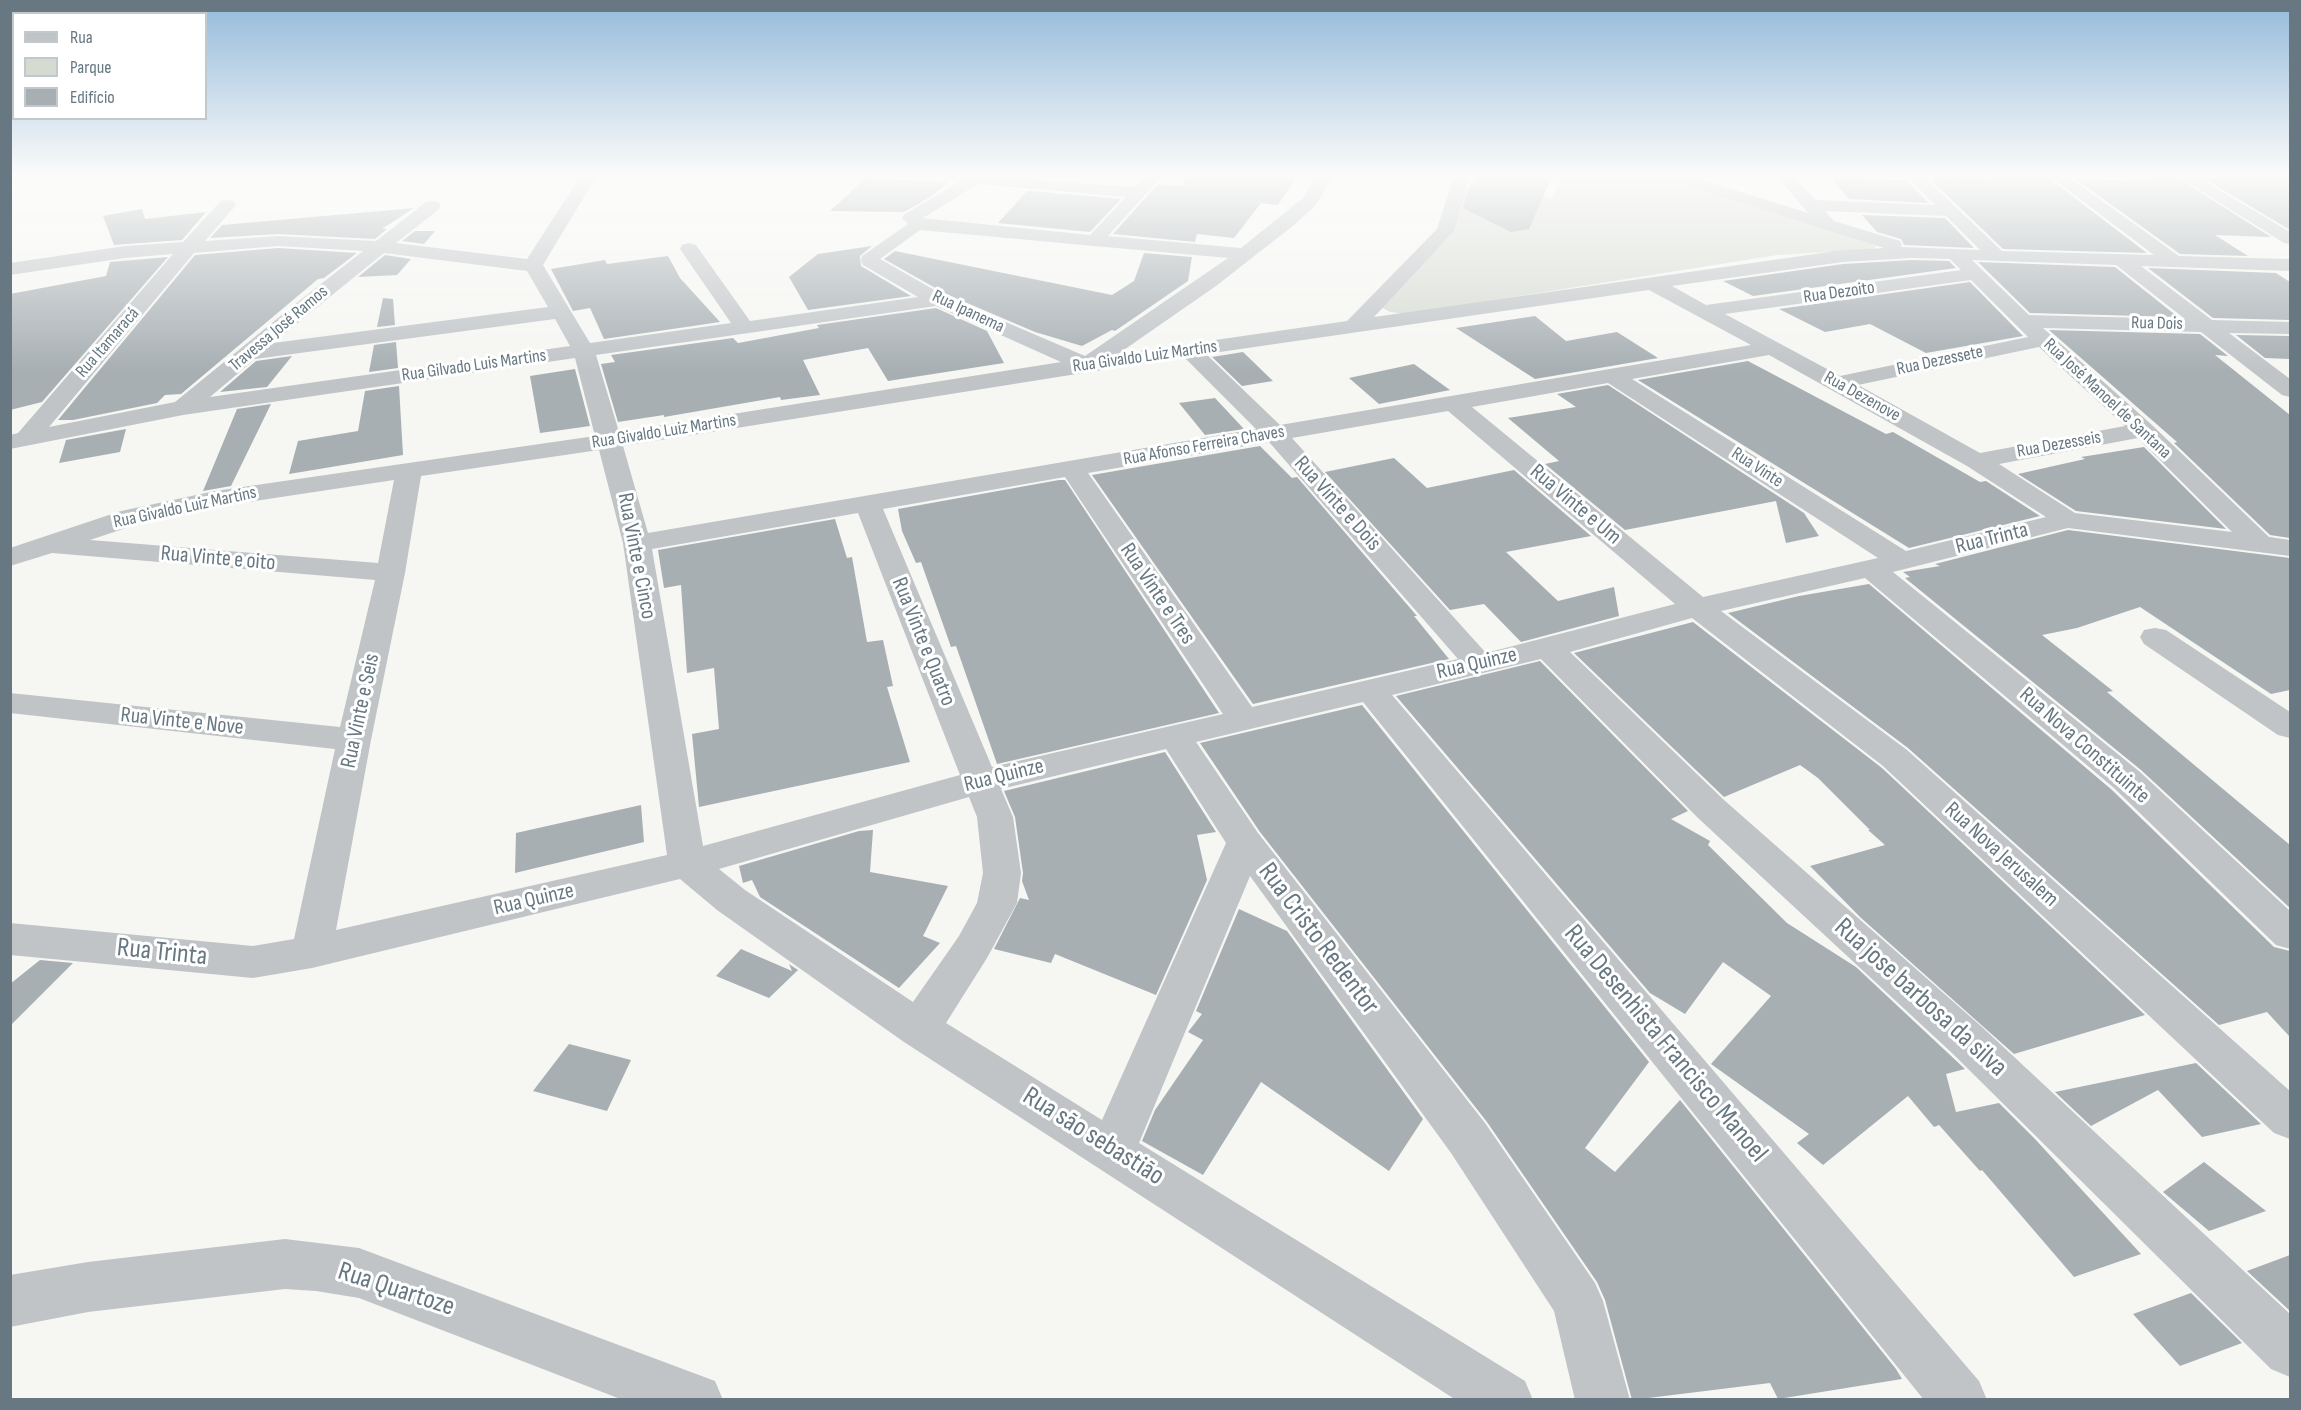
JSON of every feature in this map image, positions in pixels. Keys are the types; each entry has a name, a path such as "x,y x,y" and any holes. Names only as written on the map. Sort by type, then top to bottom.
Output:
{"street":[{"name":"Rua Itamaracá","path":"18,440 194,241"},
{"path":"10,269 125,252 278,241 380,247 533,266 549,241"},
{"name":"Travessa José Ramos","path":"183,408 388,241"},
{"name":"Rua Ipanema","path":"894,241 871,256 870,261 938,300 1086,365"},
{"path":"1094,241 1246,254"},
{"path":"1086,365 1209,282 1263,241"},
{"path":"1353,327 1436,241"},
{"path":"1878,241 1912,252"},
{"path":"1981,241 1997,256"},
{"path":"2146,241 2175,262"},
{"path":"689,249 745,328"},
{"name":"Rua Givaldo Luiz Martins","path":"10,558 131,517 215,499 610,441 1086,365 1843,256 1912,252 2290,265"},
{"name":"Rua José Manoel de Santana","path":"1955,254 2043,340 2143,430 2260,544"},
{"path":"2121,260 2290,390"},
{"name":"Rua Vinte e Cinco","path":"533,266 584,351 637,543 687,864"},
{"name":"Rua Dezoito","path":"1704,311 1974,274"},
{"name":"Rua Dezenove","path":"1651,283 1837,382 1976,461 2068,520"},
{"name":"Rua Gilvado Luis Martins","path":"18,440 183,408 938,300"},
{"path":"250,353 559,312"},
{"name":"Rua Dois","path":"2024,321 2290,328"},
{"name":"Rua Dezessete","path":"1837,382 2043,340"},
{"name":"Rua Afonso Ferreira Chaves","path":"637,543 1772,348"},
{"name":"Rua Vinte e Dois","path":"1190,351 1275,434 1478,663"},
{"name":"Rua Vinte","path":"1611,375 1887,564"},
{"name":"Rua Vinte e Um","path":"1452,402 1697,607"},
{"name":"Rua Dezesseis","path":"1976,461 2143,430"},
{"name":"Rua Vinte e Tres","path":"1072,468 1243,719"},
{"name":"Rua Vinte e Seis","path":"312,952 354,740 391,573 409,469"},
{"name":"Rua Vinte e Quatro","path":"867,503 995,817 1002,873 998,903 973,947 919,1029"},
{"name":"Rua Trinta","path":"1697,607 2068,520 2290,548"},
{"name":"Rua Vinte e oito","path":"45,545 391,573"},
{"name":"Rua Nova Constituinte","path":"1887,564 2127,780 2290,934"},
{"name":"Rua Quinze","path":"312,952 687,864 979,782 1548,648 1697,607"},
{"name":"Rua Nova Jerusalem","path":"1697,607 1894,758 2290,1119"},
{"path":"2155,637 2290,728"},
{"name":"Rua jose barbosa da silva","path":"1548,648 1711,810 1967,1040 2290,1350"},
{"name":"Rua Desenhista Francisco Manoel","path":"1370,689 1960,1400"},
{"name":"Rua Vinte e Nove","path":"10,703 354,740"},
{"name":"Rua Cristo Redentor","path":"1174,735 1245,842 1468,1138 1577,1301 1603,1400"},
{"path":"1113,1149 1245,842"},
{"name":"Rua são sebastião","path":"687,864 731,900 919,1029 1113,1149 1506,1400"},
{"name":"Rua Trinta","path":"10,939 253,962 312,952"},
{"name":"Rua Quartoze","path":"10,1301 88,1287 285,1264 316,1266 359,1273 696,1400"}],"green space":[{"path":"1445,241 1866,241 1876,246 1865,250 1777,255 1407,314 1390,312 1379,306"}],"building":[{"path":"112,241 171,241 114,245"},
{"path":"402,241 427,241 424,244"},
{"path":"1902,241 1967,241 1974,248 1904,245"},
{"path":"1994,241 2131,241 2147,253 2003,249"},
{"path":"2162,241 2224,241 2248,256 2180,254"},
{"path":"872,246 860,256 861,266 911,296 808,310 789,277 818,254"},
{"path":"278,248 357,253 324,278 318,279 181,394 165,395 157,403 73,420 58,420 195,255"},
{"path":"895,251 1112,295 1134,281 1144,253 1192,257 1188,281 1115,331 1112,330 1082,346 1035,332 946,294 884,259"},
{"path":"385,255 411,259 397,275 358,277"},
{"path":"668,256 680,278 720,322 604,339 590,308 573,311 551,269 605,260 607,264"},
{"path":"168,257 42,402 10,410 10,294 106,276 110,262"},
{"path":"1912,260 1949,261 1956,268 1753,296 1723,281 1843,264"},
{"path":"1978,262 2115,267 2178,317 2030,313"},
{"path":"2148,268 2276,273 2290,282 2290,320 2213,318"},
{"path":"1970,282 2023,336 1926,353 1870,324 1825,332 1779,309"},
{"path":"383,298 393,299 395,325 377,327"},
{"path":"936,308 987,331 1004,363 888,381 868,348 803,360 820,395 781,400 780,397 664,417 664,415 618,422 601,364 615,362 611,355 733,338 738,343 819,328 817,325"},
{"path":"1535,316 1566,341 1617,332 1658,358 1535,379 1456,328"},
{"path":"2049,330 2200,334 2228,356 2215,355 2290,415 2290,538 2270,535 2174,443 2177,442"},
{"path":"2236,335 2290,336 2290,359 2265,358"},
{"path":"396,342 398,368 369,372 374,345"},
{"path":"1243,352 1273,381 1242,386 1212,357"},
{"path":"292,356 267,387 220,392 256,361"},
{"path":"1748,361 1886,434 1893,432 1980,482 1986,481 2040,516 1909,548 1638,380"},
{"path":"1414,364 1450,390 1379,404 1349,378"},
{"path":"575,369 590,426 540,433 530,376"},
{"path":"1608,385 1804,513 1819,536 1786,543 1776,501 1625,530 1545,464 1559,461 1508,418 1576,407 1557,394"},
{"path":"399,386 403,455 289,474 298,441 358,431 365,391"},
{"path":"1215,398 1244,429 1205,435 1179,403"},
{"path":"271,404 231,486 203,491 237,409"},
{"path":"126,429 120,452 59,463 66,440"},
{"path":"1260,446 1292,478 1297,477 1417,616 1414,616 1449,659 1253,704 1092,475"},
{"path":"2144,447 2226,529 2076,511 2018,474 2085,459 2081,457"},
{"path":"1394,458 1427,488 1514,470 1591,536 1506,552 1558,601 1614,587 1619,616 1521,642 1484,604 1450,610 1325,472"},
{"path":"1065,480 1219,713 997,764 956,646 951,647 921,562 916,563 902,531 898,509"},
{"path":"835,519 847,558 852,557 867,642 883,640 893,686 887,687 910,762 699,807 692,734 719,729 714,668 687,673 681,585 664,588 658,550"},
{"path":"2068,530 2290,558 2290,690 2271,694 2140,607 2077,628 2042,635 2113,691 2107,692 2290,845 2290,908 2141,770 1905,578 1910,577 1903,572 1940,566 1935,564"},
{"path":"1869,584 2112,790 2274,947 2290,951 2290,1037 2267,1012 2219,1025 1908,748 1728,613 1799,596"},
{"path":"1693,622 1882,768 2145,1015 2014,1054 1860,917 1810,866 1885,845 1818,778 1800,765 1724,797 1574,653"},
{"path":"1540,661 1688,811 1671,819 1710,841 1708,845 1787,923 1856,967 1965,1069 1946,1074 1956,1112 1999,1103 2141,1254 2074,1277 1982,1170 1980,1171 1939,1125 1934,1127 1908,1096 1823,1165 1797,1143 1809,1134 1711,1064 1771,996 1723,962 1685,1014 1650,993 1396,696"},
{"path":"1362,705 1649,1062 1585,1148 1615,1172 1680,1100 1902,1379 1778,1399 1770,1383 1632,1400 1605,1300 1597,1282 1487,1122 1260,832 1200,743"},
{"path":"1165,752 1216,832 1197,835 1207,880 1156,995 1055,954 1051,963 994,949 1020,898 1029,900 1022,881 1023,873 1015,817 1004,791"},
{"path":"641,805 644,842 515,873 516,833"},
{"path":"873,830 870,872 948,886 923,936 940,943 899,988 760,897 752,880 743,883 739,866 859,831"},
{"path":"1239,909 1287,931 1423,1119 1389,1171 1261,1082 1203,1175 1142,1141 1155,1110 1203,1040 1188,1032 1202,1014 1196,1011"},
{"path":"741,949 792,971 789,964 798,970 769,998 716,976"},
{"path":"40,960 73,963 10,1026 10,984"},
{"path":"569,1044 631,1060 607,1111 533,1091"},
{"path":"2196,1063 2261,1124 2202,1137 2158,1090 2091,1126 2055,1092"},
{"path":"2204,1162 2266,1211 2209,1231 2163,1192"},
{"path":"2290,1255 2290,1311 2247,1271"},
{"path":"2191,1293 2242,1343 2180,1366 2133,1314"}]}
